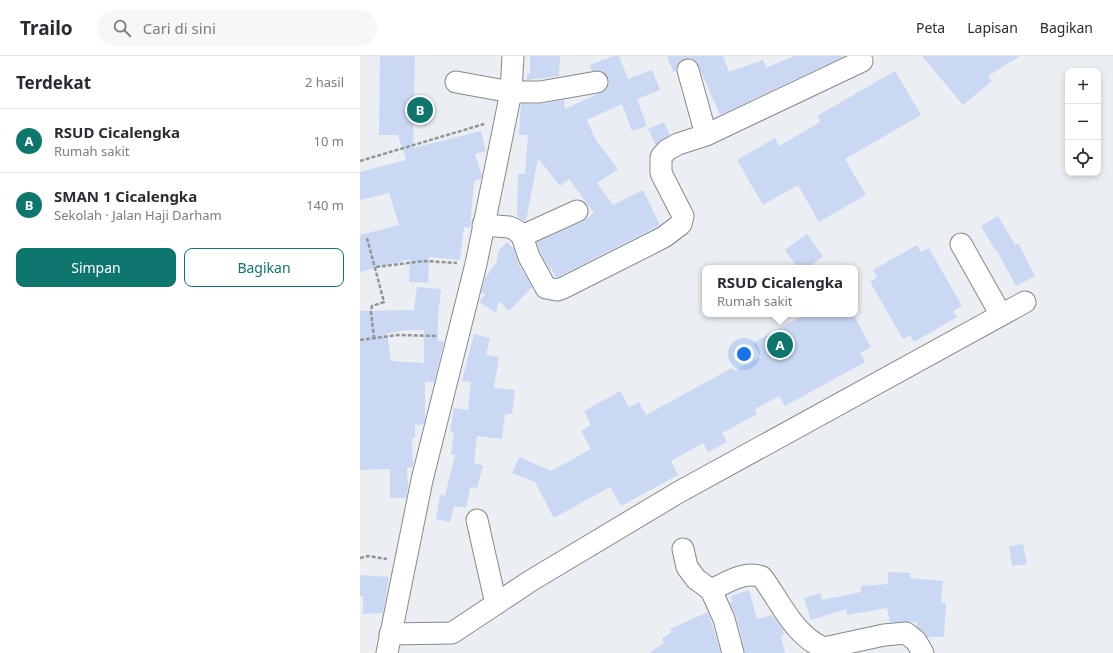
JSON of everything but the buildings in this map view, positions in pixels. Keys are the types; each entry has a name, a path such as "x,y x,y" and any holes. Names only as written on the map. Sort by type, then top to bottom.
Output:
{"street":[{"path":"513,56 510,92 476,264 456,336 422,480 388,644 452,633 496,604 679,492 1025,302"},
{"path":"483,225 509,227 522,236 529,257 546,288 557,290 664,237 678,228 681,224 683,216 661,172 661,157 667,150 706,135 862,61"},
{"path":"688,70 706,135"},
{"path":"456,82 510,92 540,92 597,82"},
{"path":"522,236 577,211"},
{"path":"960,244 1001,315"},
{"path":"477,520 496,604"},
{"path":"683,549 687,567 696,579 711,590 724,619 733,653"},
{"path":"711,590 743,575 757,574 762,577 792,621 807,639 815,644 824,648 884,635 906,633 916,641 923,653"}],"path":[{"path":"360,161 505,118"},
{"path":"367,238 376,267 384,302 372,306 371,312 374,338"},
{"path":"376,267 424,261 476,264"},
{"path":"360,340 398,335 456,336"},
{"path":"360,558 368,556 406,561"}],"place":[{"name":"SMAN 1 Cicalengka","path":"420,110"},
{"name":"RSUD Cicalengka","path":"780,345"}]}
